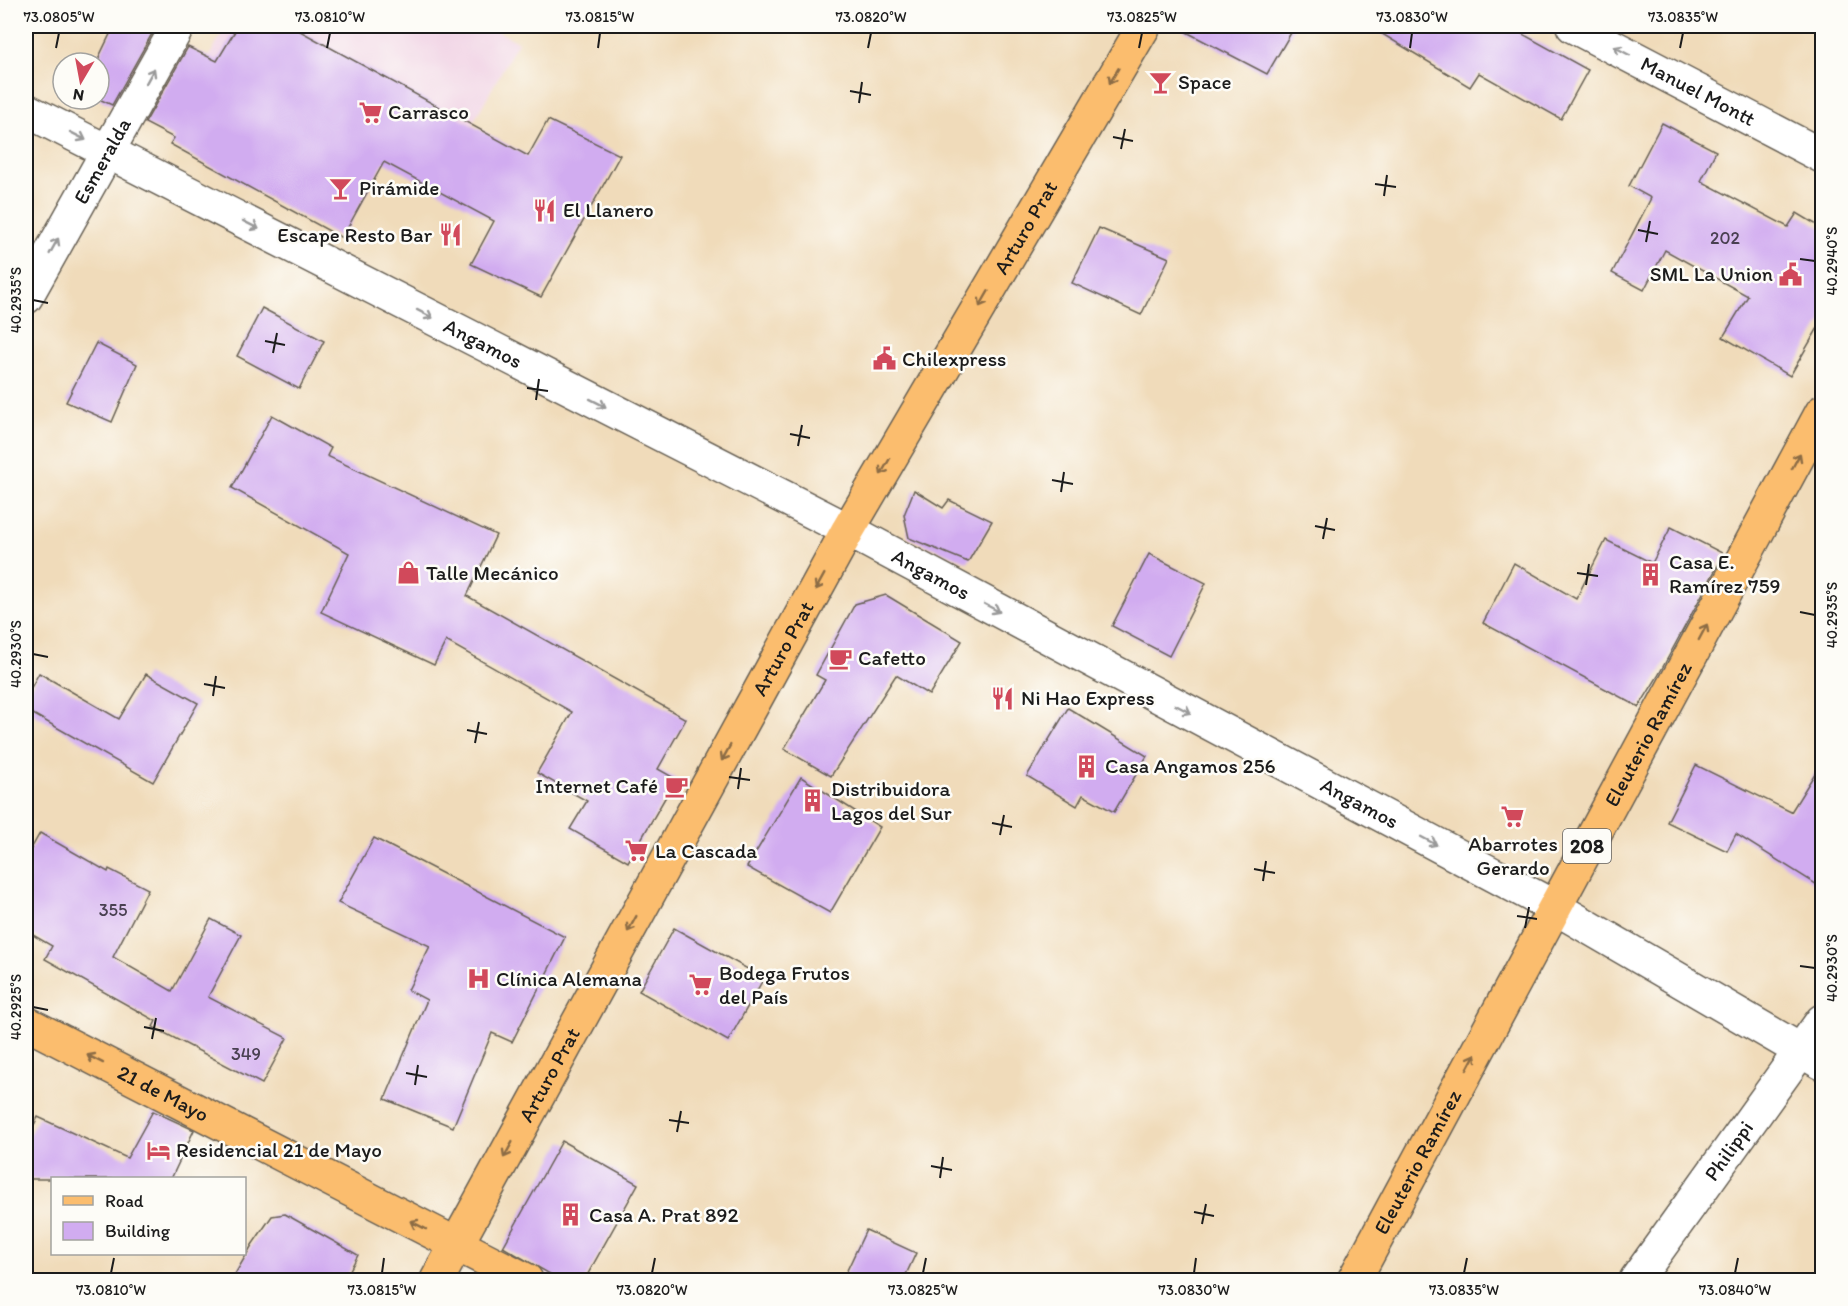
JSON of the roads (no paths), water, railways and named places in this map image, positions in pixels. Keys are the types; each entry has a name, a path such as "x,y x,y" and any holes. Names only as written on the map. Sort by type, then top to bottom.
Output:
{"main road":[{"name":"Arturo Prat","path":"437,1281 848,530 1144,26"},
{"name":"Eleuterio Ramírez","path":"1354,1281 1822,412"},
{"name":"21 de Mayo","path":"26,1023 526,1281"}],"street":[{"name":"Esmeralda","path":"26,297 178,26"},
{"name":"Manuel Montt","path":"1573,26 1822,156"},
{"name":"Angamos","path":"26,110 848,530 1554,907 1811,1056"},
{"name":"Philippi","path":"1636,1281 1811,1056 1822,1021"}],"place":[{"name":"Space","path":"1160,82"},
{"name":"Carrasco","path":"370,112"},
{"name":"Pirámide","path":"341,188"},
{"name":"El Llanero","path":"545,210"},
{"name":"Escape Resto Bar","path":"450,235"},
{"name":"SML La Union","path":"1791,274"},
{"name":"Chilexpress","path":"884,359"},
{"name":"Talle Mecánico","path":"408,573"},
{"name":"Casa E. Ramírez 759","path":"1651,574"},
{"name":"Cafetto","path":"840,658"},
{"name":"Ni Hao Express","path":"1003,698"},
{"name":"Casa Angamos 256","path":"1087,766"},
{"name":"Internet Café","path":"676,786"},
{"name":"Distribuidora Lagos del Sur","path":"813,801"},
{"name":"Abarrotes Gerardo","path":"1513,816"},
{"name":"La Cascada","path":"637,851"},
{"name":"Clínica Alemana","path":"478,979"},
{"name":"Bodega Frutos del País","path":"701,985"},
{"name":"Residencial 21 de Mayo","path":"158,1150"},
{"name":"Casa A. Prat 892","path":"571,1215"}]}
